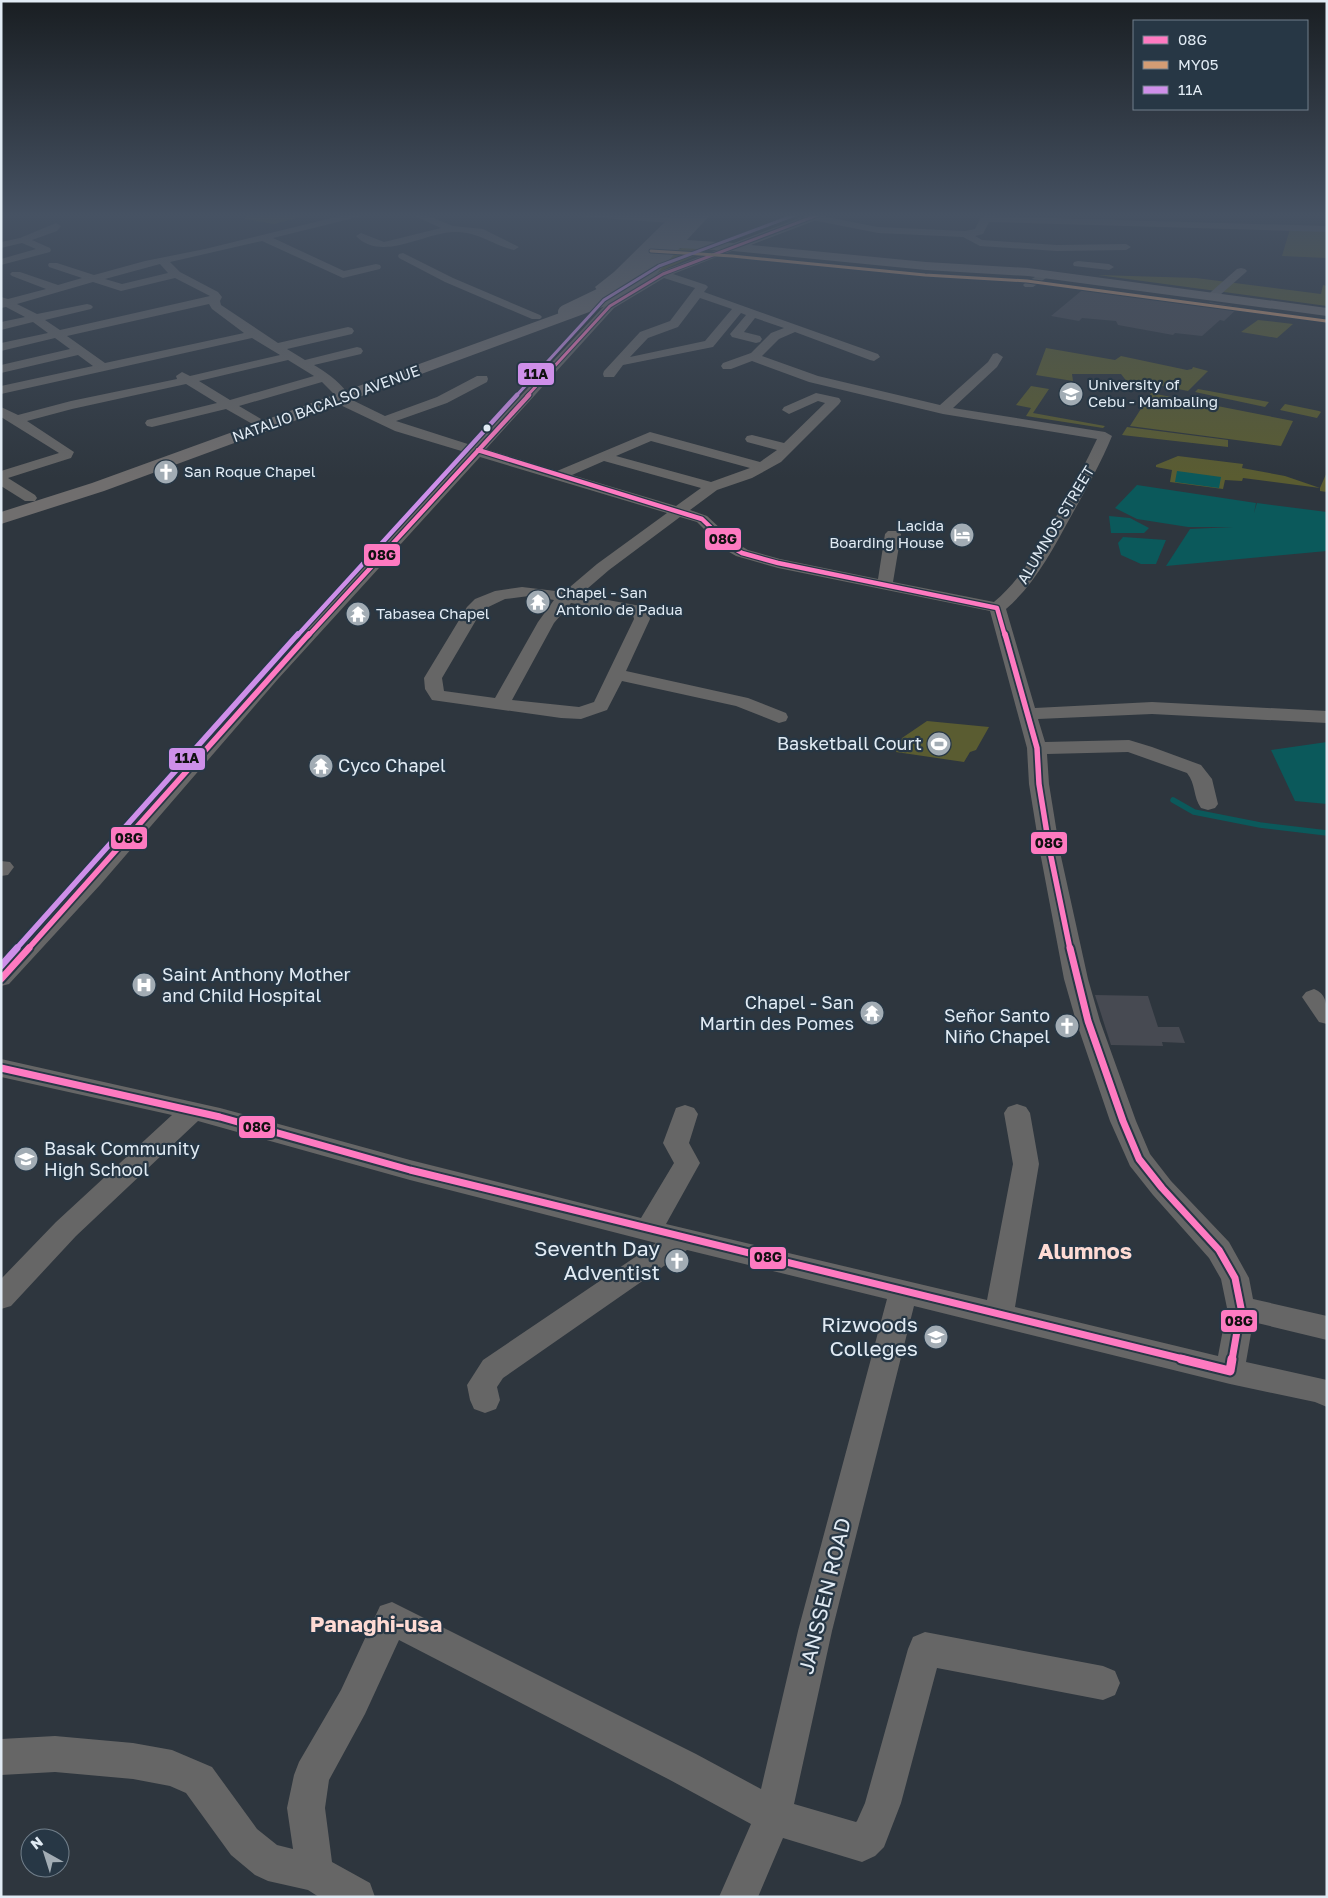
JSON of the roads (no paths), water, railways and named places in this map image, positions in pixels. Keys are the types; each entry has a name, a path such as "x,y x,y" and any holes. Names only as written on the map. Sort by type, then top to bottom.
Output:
{"main road":[{"name":"NATALIO BACALSO AVENUE","path":"498,336 569,302"},
{"name":"NATALIO BACALSO AVENUE","path":"1,512 144,467 565,312 587,302"},
{"name":"NATALIO BACALSO AVENUE","path":"498,336 582,311 603,302"},
{"path":"1250,302 1327,312"},
{"path":"1279,302 1327,308"},
{"name":"NATALIO BACALSO AVENUE","path":"1,518 88,490 256,422 339,395"},
{"name":"NATALIO BACALSO AVENUE","path":"1,506 144,467"}],"street":[{"path":"166,302 178,308"},
{"path":"1,347 204,302"},
{"path":"215,302 216,308 325,378 339,395 384,421 702,519 730,546 742,553 778,563 997,608 1037,748 1039,784 1050,852 1076,979 1088,1021 1123,1121 1140,1159 1162,1188 1219,1250 1235,1278 1241,1308 1230,1371"},
{"path":"500,302 536,317"},
{"path":"1,979 98,873 272,675 610,306 617,302"},
{"path":"609,374 644,335 674,324 691,302"},
{"path":"721,302 874,357"},
{"path":"4,303 35,318 104,368"},
{"path":"1,326 87,307"},
{"path":"619,362 638,360 709,344 739,308"},
{"path":"754,313 736,334 756,339"},
{"path":"727,366 752,357 776,336 795,328"},
{"path":"277,347 348,331"},
{"path":"1,390 254,334"},
{"path":"2,367 80,350"},
{"path":"303,364 357,351"},
{"path":"16,420 71,405 290,356"},
{"path":"155,357 256,422"},
{"path":"752,357 814,379 943,410 993,364 997,357"},
{"path":"152,423 325,378"},
{"path":"384,421 442,400 482,379"},
{"path":"500,705 546,622 559,605 603,567 712,487 747,475 776,459 834,401 816,397 789,410"},
{"name":"ALUMNOS STREET","path":"943,410 1105,436 1093,464 1044,551 1015,593 997,608"},
{"path":"1,411 67,452 66,455 1,476"},
{"path":"763,430 752,439 786,448"},
{"path":"560,475 650,436 763,467"},
{"path":"604,456 712,487"},
{"path":"1,480 30,498"},
{"path":"885,584 893,534"},
{"path":"529,591 641,611 642,619 615,674 600,706 581,712 561,712 438,696 434,689 433,678 475,607 483,601 513,592 529,591"},
{"path":"615,674 742,702 779,717"},
{"path":"1028,714 1152,708 1327,717"},
{"path":"1037,748 1129,746 1145,751 1194,769 1202,779 1208,804"},
{"path":"1,1068 193,1111 410,1170 648,1230 1230,1371 1322,1391 1327,1394"},
{"path":"1,1298 66,1229 193,1111"},
{"path":"999,1315 1026,1164 1017,1113"},
{"path":"648,1230 687,1163 676,1142 685,1114"},
{"path":"485,1400 482,1386 493,1369 684,1238"},
{"name":"JANSSEN ROAD","path":"738,1897 773,1816 815,1631 903,1292"},
{"path":"1241,1308 1327,1328"},
{"path":"315,1873 306,1808 312,1775 353,1702 392,1618 674,1762 773,1816 862,1843 871,1834 883,1802 925,1649 1102,1683"},
{"path":"1,1757 56,1754 133,1761 172,1768 199,1780 244,1842 268,1862 315,1873 356,1897"}],"waterway":[{"path":"1173,800 1194,812 1260,825 1327,833"}],"place":[{"name":"University of Cebu - Mambaling","path":"1071,394"},
{"name":"San Roque Chapel","path":"166,472"},
{"name":"Lacida Boarding House","path":"962,535"},
{"name":"Chapel - San Antonio de Padua","path":"538,602"},
{"name":"Tabasea Chapel","path":"358,614"},
{"name":"Basketball Court","path":"939,744"},
{"name":"Cyco Chapel","path":"321,766"},
{"name":"Saint Anthony Mother and Child Hospital","path":"144,985"},
{"name":"Chapel - San Martin des Pomes","path":"872,1013"},
{"name":"Señor Santo Niño Chapel","path":"1067,1026"},
{"name":"Basak Community High School","path":"26,1159"},
{"name":"Seventh Day Adventist","path":"677,1261"},
{"name":"Rizwoods Colleges","path":"936,1337"}],"district":[{"name":"Alumnos","path":"1085,1251"},
{"name":"Panaghi-usa","path":"376,1624"}]}
